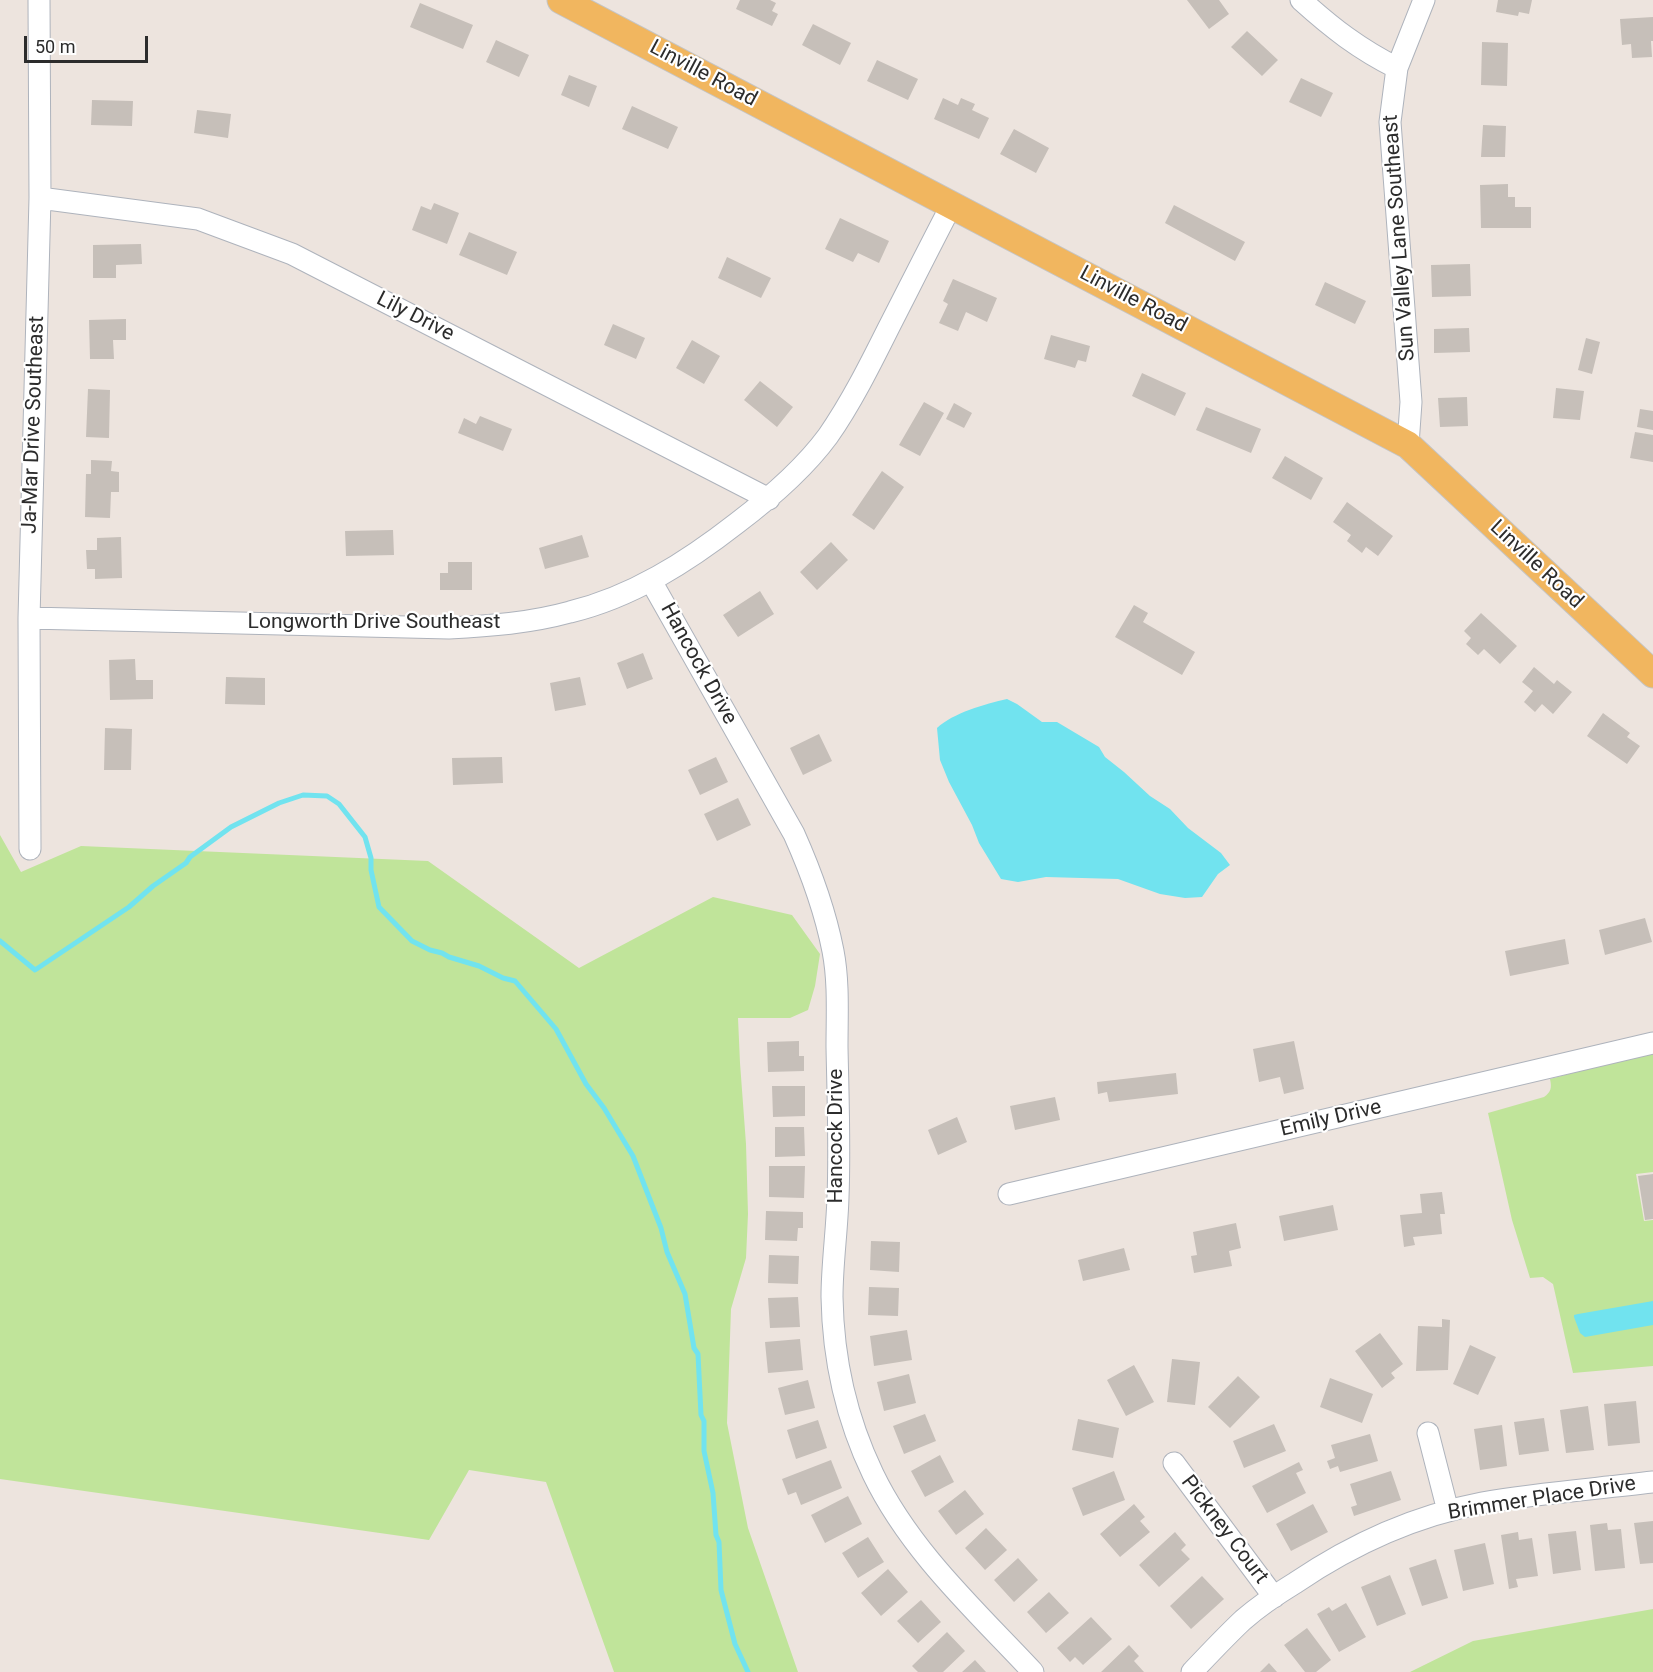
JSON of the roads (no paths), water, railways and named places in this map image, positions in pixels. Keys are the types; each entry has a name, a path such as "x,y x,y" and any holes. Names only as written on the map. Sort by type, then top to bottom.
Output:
{"main road":[{"name":"Linville Road","path":"561,0 1408,445 1653,674"}],"street":[{"name":"Ja-Mar Drive Southeast","path":"30,849 29,618 40,198 39,0"},
{"path":"1301,0 1338,33 1397,69"},
{"name":"Sun Valley Lane Southeast","path":"1408,445 1411,402 1390,122 1397,69 1424,0"},
{"name":"Lily Drive","path":"40,198 198,219 292,254 769,499"},
{"name":"Longworth Drive Southeast","path":"29,618 449,628 490,626 572,612 651,581 714,540 769,499 800,469 828,436 873,360 952,204"},
{"name":"Hancock Drive","path":"651,581 794,834 811,871 824,914 833,952 836,988 839,1164 833,1261 834,1330 846,1399 857,1434 873,1473 892,1508 915,1541 1033,1672"},
{"name":"Emily Drive","path":"1009,1194 1653,1043"},
{"path":"1428,1433 1449,1511"},
{"name":"Pickney Court","path":"1174,1463 1274,1597"},
{"name":"Brimmer Place Drive","path":"1192,1672 1245,1619 1274,1597 1327,1561 1366,1541 1414,1522 1481,1504 1653,1482"}],"water":[{"path":"1007,699 1042,722 1057,722 1099,747 1105,757 1221,853 1230,865 1218,874 1202,897 1185,898 1160,894 1118,879 1046,877 1018,882 1001,879 979,843 949,782 940,760 937,728 979,706"},
{"path":"1653,1301 1653,1325 1585,1337 1580,1333 1574,1317 1578,1314"}],"waterway":[{"path":"0,941 35,970 129,907 231,827 279,803 303,795 327,796 339,804 365,837 379,907 412,941 430,950 515,981 556,1029 586,1084 604,1108 633,1156 661,1228 667,1252 685,1294 694,1348 698,1354 701,1415 704,1421 704,1451 713,1493 716,1535 719,1542 721,1590 735,1644 748,1672"}]}
